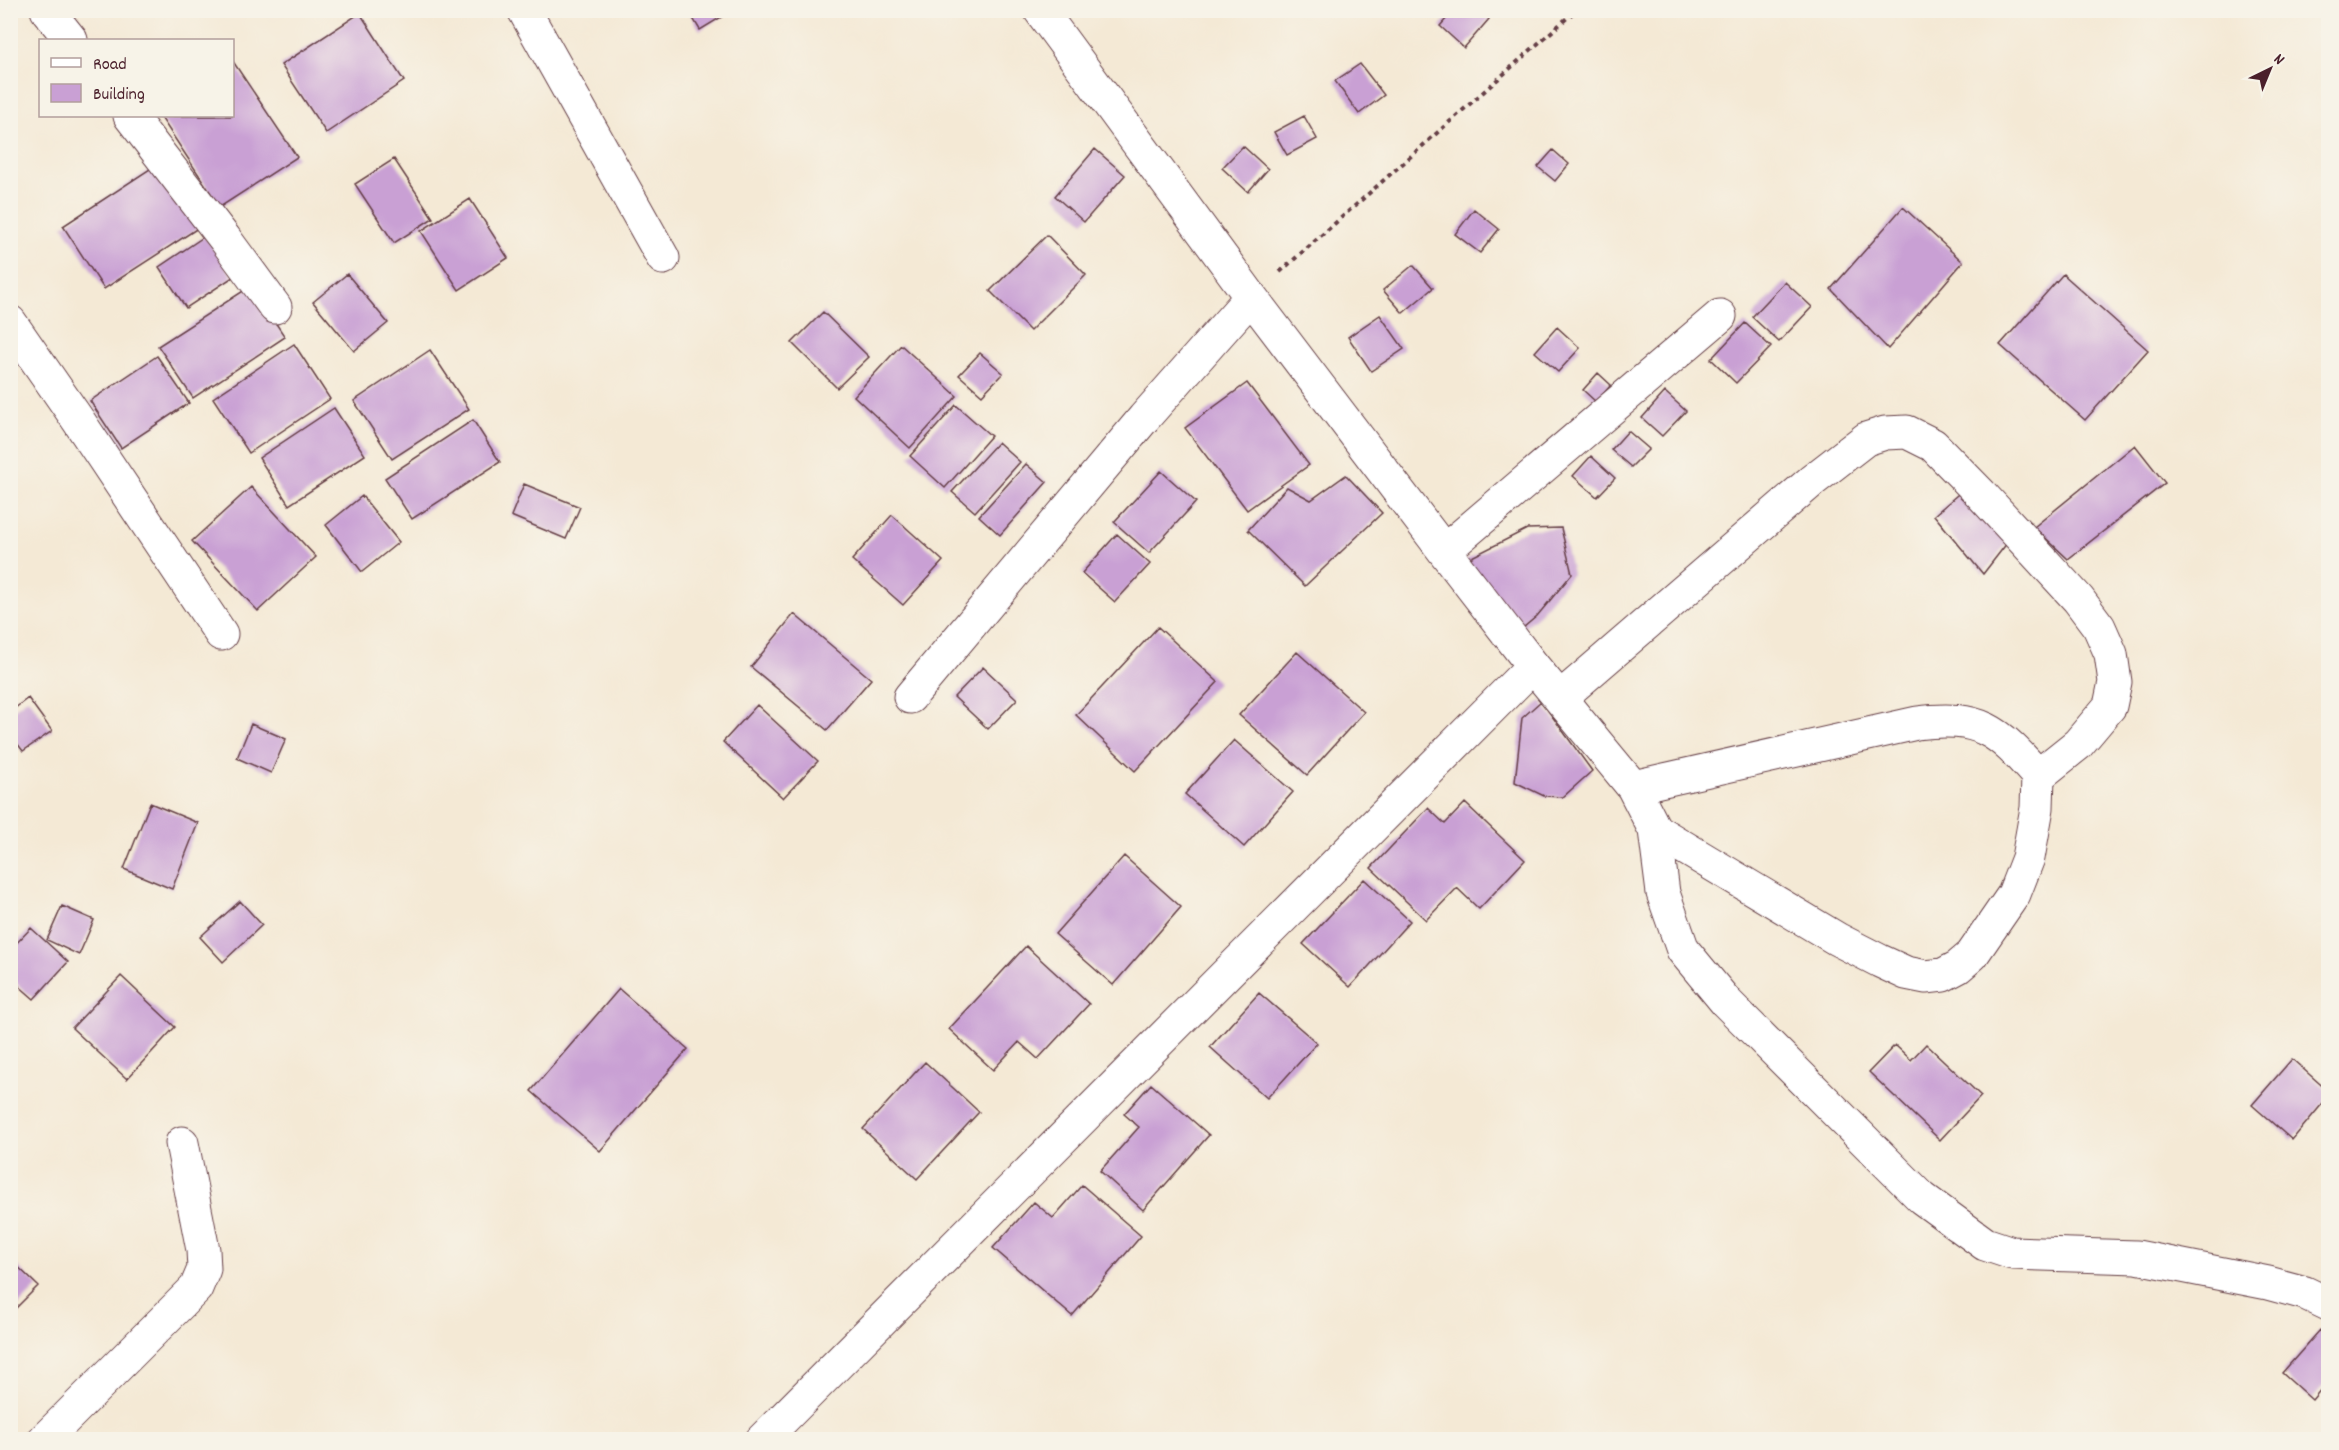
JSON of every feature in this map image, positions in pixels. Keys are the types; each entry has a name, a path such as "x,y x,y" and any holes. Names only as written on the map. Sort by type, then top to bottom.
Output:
{"street":[{"path":"47,10 70,39"},
{"path":"524,10 663,258"},
{"path":"1040,10 1251,297 1444,551 1533,666 1633,787 1655,830 1663,893 1683,950 1726,1002 1922,1198 1985,1244 2012,1253 2137,1257 2268,1283 2305,1293 2328,1304"},
{"path":"131,117 275,307"},
{"path":"910,697 1144,418 1251,297"},
{"path":"1444,551 1720,316"},
{"path":"10,322 67,402 221,634"},
{"path":"1560,698 1813,480 1866,439 1886,433 1907,432 1933,445 2079,599 2098,627 2111,654 2115,682 2110,706 2078,744 2038,776"},
{"path":"762,1440 1533,666"},
{"path":"1633,787 1917,723 1945,720 1963,721 1981,726 2018,754 2038,776 2037,807 2028,858 2014,894 1972,955 1943,975 1926,977 1906,973 1880,961 1837,939 1655,830"},
{"path":"44,1440 196,1288 204,1269 203,1250 182,1143"}],"path":[{"path":"1251,297 1576,10"}],"building":[{"path":"688,10 733,10 700,30"},
{"path":"1454,10 1479,10 1489,19 1464,48 1440,26"},
{"path":"360,13 404,81 326,133 281,65"},
{"path":"234,63 297,157 220,207 161,117 234,117"},
{"path":"1360,64 1384,95 1359,114 1335,81"},
{"path":"1304,116 1317,139 1287,155 1274,132"},
{"path":"1243,146 1268,169 1248,192 1222,168"},
{"path":"1095,149 1125,175 1084,222 1055,196"},
{"path":"1553,150 1569,164 1555,181 1538,167"},
{"path":"394,159 433,218 394,243 355,184"},
{"path":"156,165 198,228 104,289 63,226"},
{"path":"470,199 508,258 459,290 421,231"},
{"path":"1903,207 1963,262 1888,349 1831,289"},
{"path":"1474,209 1499,229 1480,253 1455,234"},
{"path":"1047,235 1086,275 1030,331 990,291"},
{"path":"205,236 233,277 186,308 159,267"},
{"path":"1413,265 1433,288 1403,313 1383,290"},
{"path":"347,274 388,323 354,351 313,302"},
{"path":"2063,274 2148,350 2085,420 2000,345"},
{"path":"1785,282 1812,307 1779,342 1752,317"},
{"path":"251,286 285,337 193,398 158,346"},
{"path":"823,312 869,357 837,388 792,343"},
{"path":"1380,315 1404,349 1371,371 1348,337"},
{"path":"1745,323 1771,347 1736,383 1711,359"},
{"path":"1557,327 1580,348 1558,372 1535,352"},
{"path":"294,344 330,399 249,453 213,398"},
{"path":"901,345 957,396 910,448 854,396"},
{"path":"430,350 469,409 392,459 354,401"},
{"path":"980,353 1003,373 982,395 959,375"},
{"path":"157,356 189,403 121,448 90,401"},
{"path":"1598,373 1611,385 1596,402 1583,390"},
{"path":"1247,383 1309,465 1247,510 1185,428"},
{"path":"1665,392 1686,411 1662,436 1642,418"},
{"path":"956,405 991,436 945,488 910,456"},
{"path":"334,408 365,455 289,505 259,458"},
{"path":"473,420 500,462 412,519 385,478"},
{"path":"1628,431 1649,449 1631,467 1611,450"},
{"path":"998,442 1020,462 975,512 952,492"},
{"path":"2135,445 2165,483 2068,559 2034,527"},
{"path":"1591,456 1615,478 1597,497 1573,476"},
{"path":"1026,464 1047,482 1000,535 979,516"},
{"path":"1161,471 1196,502 1149,553 1114,522"},
{"path":"1346,475 1382,513 1305,586 1248,530 1287,487 1311,500"},
{"path":"524,484 580,507 566,539 511,516"},
{"path":"251,487 316,557 258,611 192,541"},
{"path":"1964,489 2011,538 1983,574 1934,515"},
{"path":"362,496 399,542 362,572 326,525"},
{"path":"892,515 943,561 903,605 852,560"},
{"path":"1561,528 1572,574 1537,616 1511,638 1456,565 1527,529"},
{"path":"1117,534 1150,564 1115,602 1082,573"},
{"path":"794,614 871,679 827,730 751,667"},
{"path":"1158,627 1218,682 1135,771 1076,715"},
{"path":"1297,652 1364,712 1307,775 1239,715"},
{"path":"983,667 1017,699 988,729 954,697"},
{"path":"28,698 52,731 23,751 10,734 10,712"},
{"path":"1541,701 1592,771 1563,797 1544,796 1515,782 1522,718"},
{"path":"757,705 818,761 783,798 723,742"},
{"path":"251,724 286,739 271,773 237,758"},
{"path":"1234,740 1293,792 1244,847 1185,794"},
{"path":"150,803 198,823 172,889 124,869"},
{"path":"1465,803 1525,860 1479,909 1457,888 1426,920 1371,868 1428,808 1445,824"},
{"path":"1124,856 1181,907 1113,985 1055,934"},
{"path":"1364,879 1410,921 1350,987 1303,944"},
{"path":"240,901 262,925 223,962 200,937"},
{"path":"62,906 94,920 79,955 47,940"},
{"path":"31,928 68,962 34,999 10,978 10,950"},
{"path":"1026,946 1089,1004 1038,1059 1019,1042 993,1070 949,1029"},
{"path":"121,976 175,1027 127,1079 72,1028"},
{"path":"619,989 688,1049 600,1151 531,1091"},
{"path":"1259,993 1317,1043 1267,1098 1210,1047"},
{"path":"1926,1044 1981,1096 1940,1140 1869,1072 1895,1045 1911,1060"},
{"path":"2292,1059 2328,1091 2328,1097 2292,1140 2252,1105"},
{"path":"925,1062 979,1112 917,1179 863,1129"},
{"path":"1151,1084 1209,1135 1143,1210 1100,1171 1139,1127 1124,1114"},
{"path":"1082,1185 1141,1236 1072,1316 993,1248 1034,1202 1053,1218"},
{"path":"10,1259 38,1286 10,1314"},
{"path":"2320,1330 2328,1338 2328,1381 2312,1400 2282,1373"}]}
